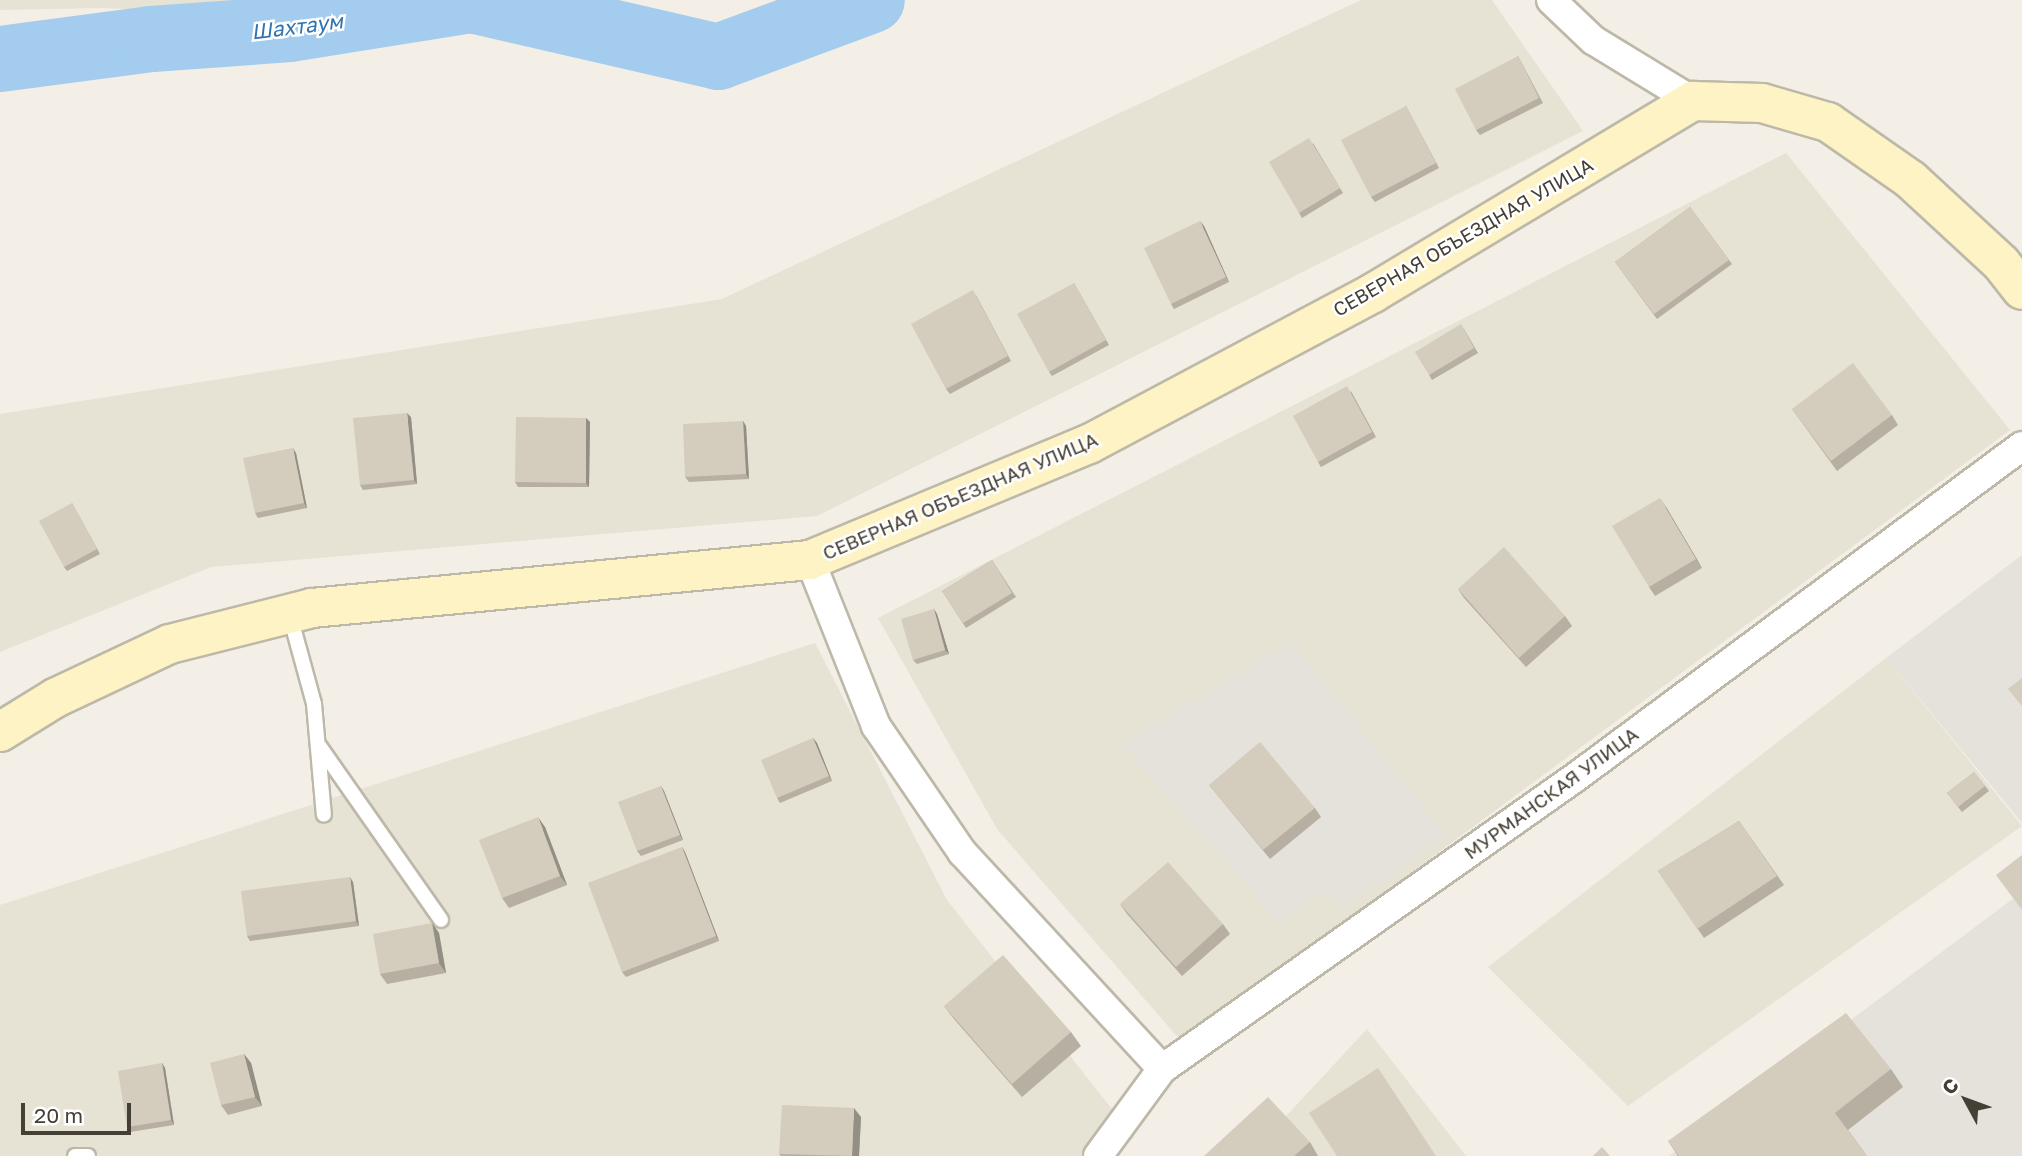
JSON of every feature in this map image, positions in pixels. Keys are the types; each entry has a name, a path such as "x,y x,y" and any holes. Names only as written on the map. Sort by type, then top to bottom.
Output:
{"street":[{"path":"1550,0 1593,40 1693,101 1762,103 1828,122 1910,180 2001,263 2022,290"},
{"name":"СЕВЕРНАЯ ОБЪЕЗДНАЯ УЛИЦА","path":"0,732 55,698 170,644 289,614 448,592 810,560 1089,444 1373,293 1693,101"},
{"name":"МУРМАНСКАЯ УЛИЦА","path":"1098,1156 1162,1069 1576,777 2022,446"},
{"path":"810,560 876,726 961,852 1162,1069"}],"lane":[{"path":"289,614 314,704 320,747 324,816"},
{"path":"320,747 441,920"},
{"path":"75,1156 88,1156"}],"shaded area":[{"path":"0,0 325,0 256,16 104,8 0,10"},
{"path":"1361,0 1492,0 1583,131 817,516 211,567 0,652 0,414 722,299"},
{"path":"1786,153 2010,430 1182,1042 997,829 878,618"},
{"path":"2022,555 2022,823 1886,658"},
{"path":"1292,642 1446,836 1343,908 1322,893 1279,922 1122,744"},
{"path":"815,643 947,900 1134,1137 1115,1156 0,1156 0,905"},
{"path":"1886,658 2022,826 1628,1106 1488,967"},
{"path":"2022,892 2022,1156 1669,1156"},
{"path":"1367,1029 1466,1156 1249,1156"}],"building":[{"path":"1518,56 1539,98 1476,130 1455,89"},
{"path":"1406,106 1436,163 1371,197 1341,140"},
{"path":"1309,138 1340,188 1299,213 1269,162"},
{"path":"1690,207 1729,260 1654,314 1615,262"},
{"path":"1200,221 1226,277 1171,304 1144,248"},
{"path":"1074,283 1106,340 1049,372 1017,314"},
{"path":"973,290 1008,356 946,389 911,324"},
{"path":"1461,324 1474,348 1429,375 1415,352"},
{"path":"1853,363 1892,415 1831,461 1792,409"},
{"path":"1347,386 1372,432 1318,462 1293,416"},
{"path":"407,413 414,480 360,485 353,418"},
{"path":"516,417 586,418 586,483 515,482"},
{"path":"743,421 746,474 685,477 683,424"},
{"path":"293,448 304,503 255,513 243,458"},
{"path":"1660,498 1696,559 1649,587 1612,526"},
{"path":"72,503 97,549 64,567 39,521"},
{"path":"1504,547 1565,616 1519,658 1458,589"},
{"path":"992,560 1012,593 963,623 942,591"},
{"path":"934,609 945,650 913,660 901,619"},
{"path":"2022,678 2022,706 2008,689"},
{"path":"813,738 829,776 777,798 761,760"},
{"path":"1260,742 1315,808 1263,850 1209,785"},
{"path":"1974,772 1985,786 1958,807 1947,793"},
{"path":"661,786 680,835 637,851 618,802"},
{"path":"538,817 560,876 502,898 479,840"},
{"path":"1739,821 1777,876 1697,929 1658,871"},
{"path":"682,847 716,936 622,972 588,883"},
{"path":"2022,855 2022,910 1996,875"},
{"path":"1168,862 1223,924 1176,967 1120,904"},
{"path":"350,877 356,921 247,936 241,891"},
{"path":"432,923 439,963 380,974 373,934"},
{"path":"1003,955 1071,1032 1012,1084 944,1006"},
{"path":"1846,1013 1891,1069 1835,1113 1867,1156 1679,1156 1668,1141"},
{"path":"244,1054 255,1097 221,1105 210,1063"},
{"path":"162,1063 171,1120 127,1127 118,1071"},
{"path":"1378,1068 1436,1156 1337,1156 1309,1113"},
{"path":"1268,1097 1310,1142 1294,1156 1204,1156"},
{"path":"782,1105 854,1108 852,1156 779,1154"},
{"path":"1602,1147 1610,1156 1593,1156"}],"waterway":[{"name":"Шахтаум","path":"0,59 152,39 290,29 472,0 718,57 872,0"}]}
